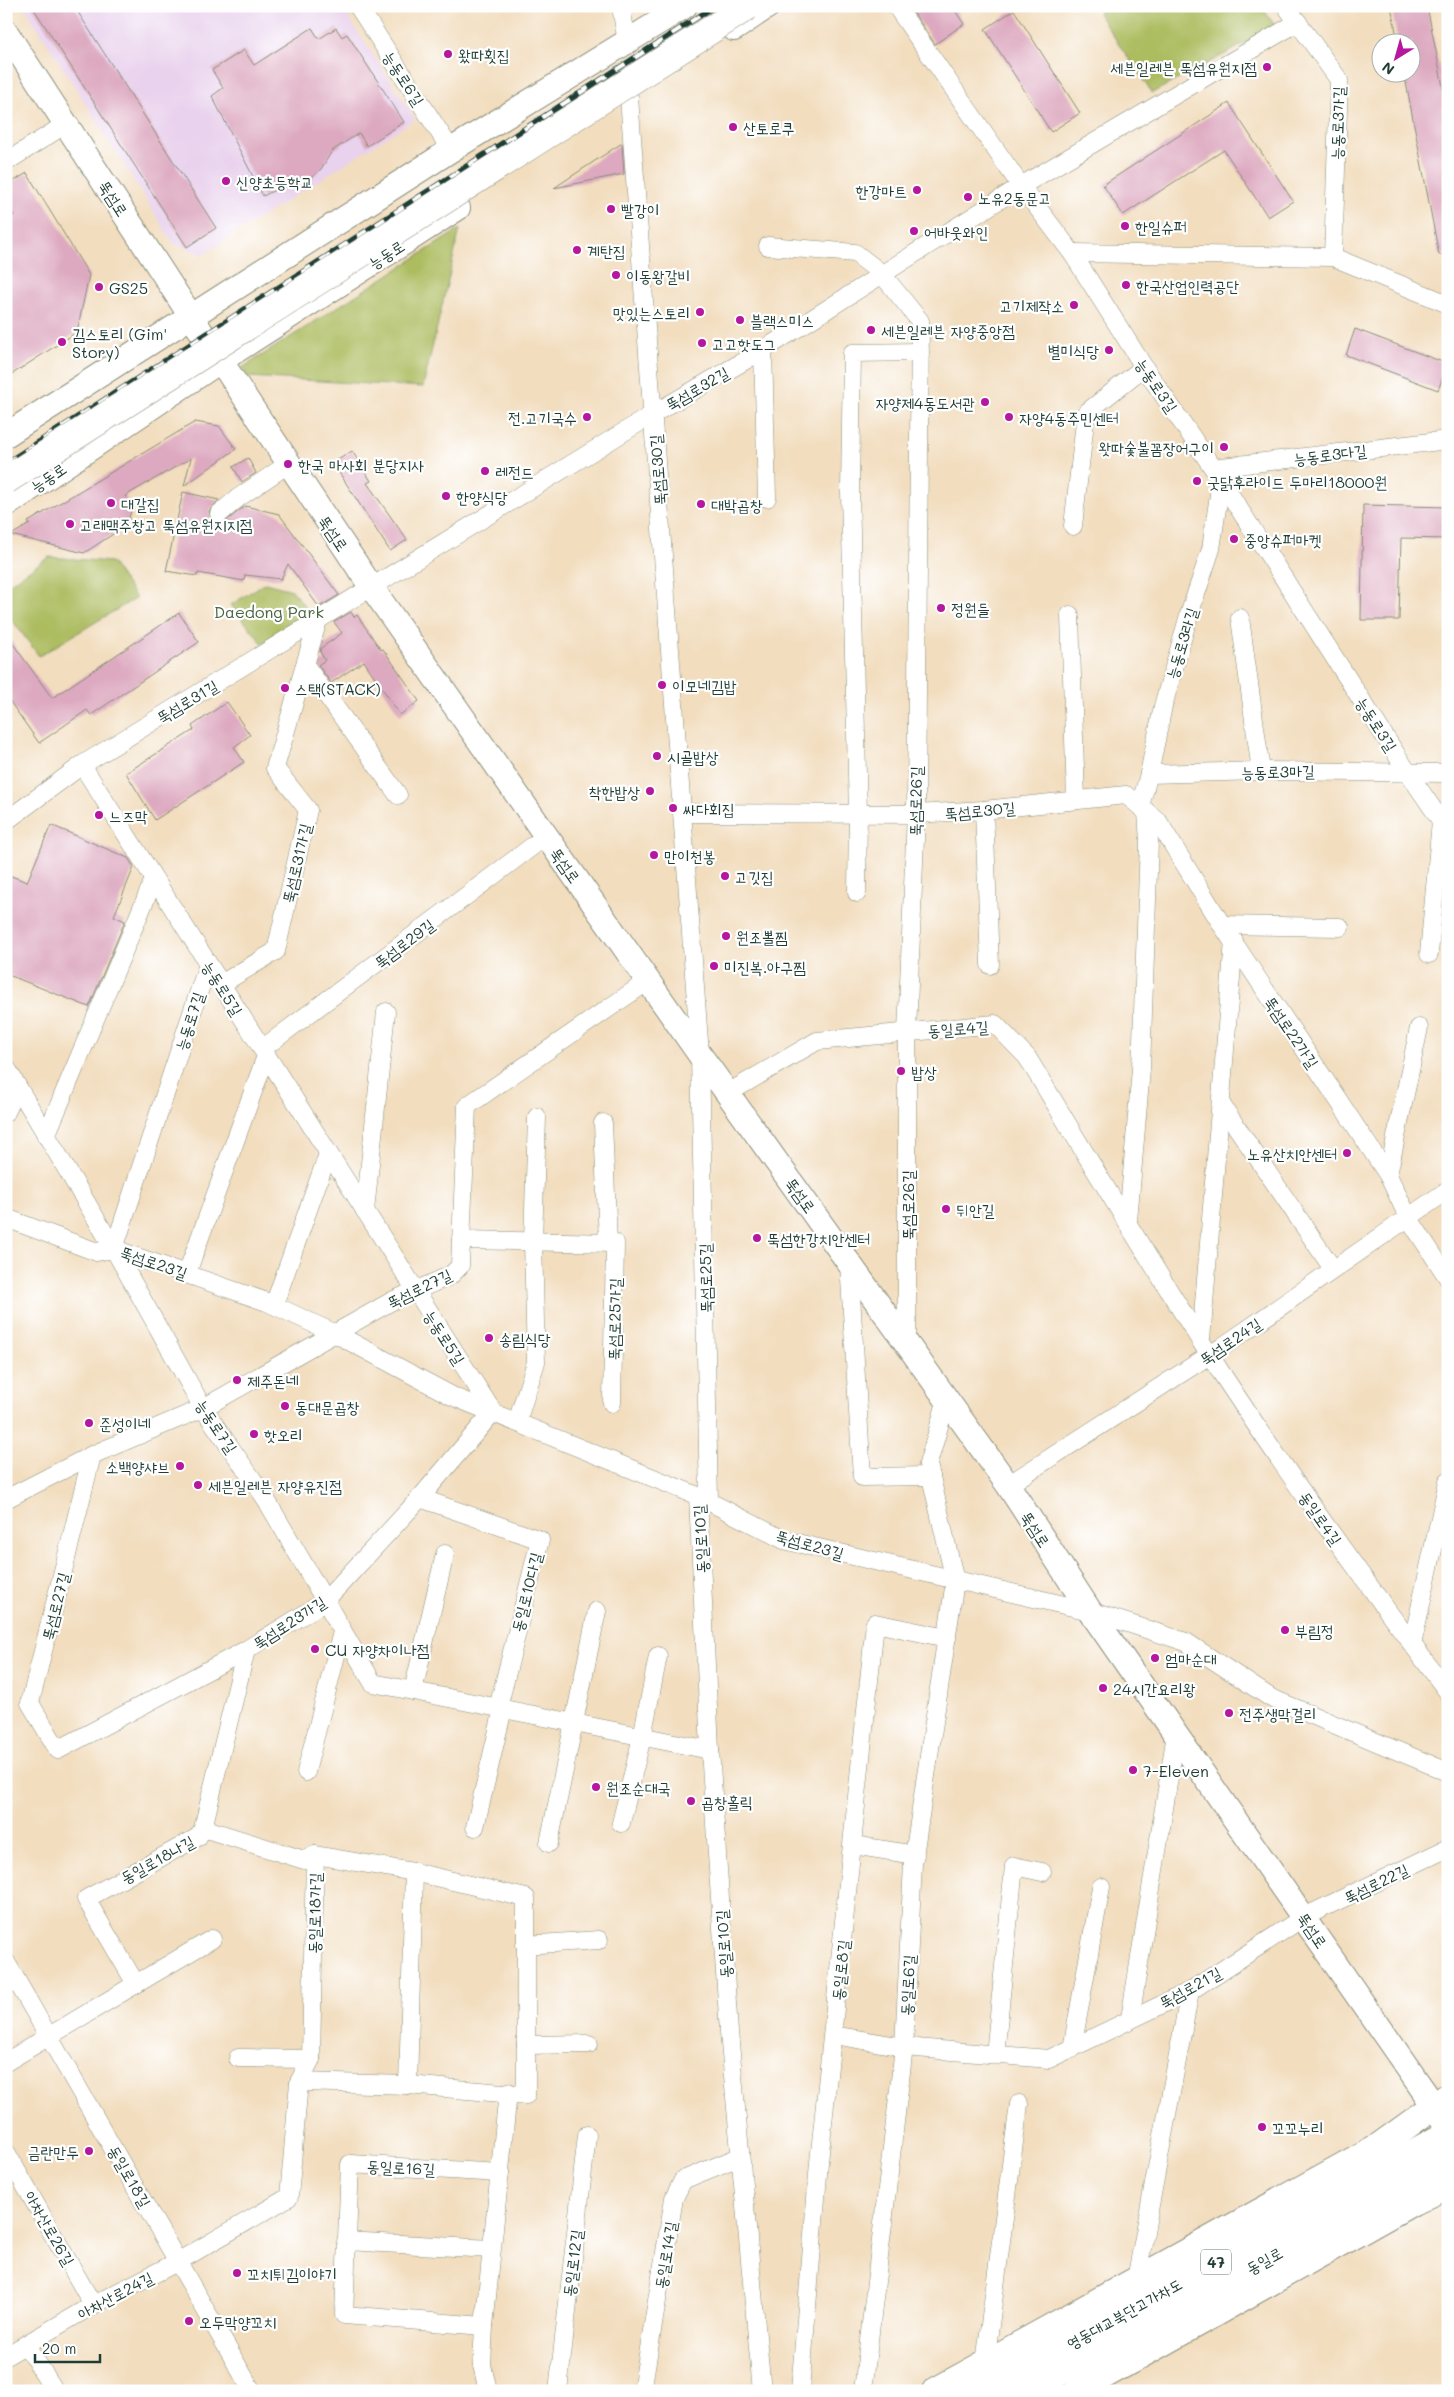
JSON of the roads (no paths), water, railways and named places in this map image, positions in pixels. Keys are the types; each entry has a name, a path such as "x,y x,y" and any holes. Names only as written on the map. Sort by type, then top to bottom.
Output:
{"highway":[{"path":"6,464 721,6"},
{"path":"6,480 748,6"}],"main road":[{"path":"6,435 192,318 451,150 685,6"},
{"name":"능동로","path":"6,505 220,361 768,6"},
{"name":"뚝섬로","path":"6,32 220,361 372,588 700,1055 948,1399 1008,1485 1090,1611 1304,1917 1440,2100 1448,2126"},
{"path":"935,2391 1378,2146 1440,2100"},
{"name":"영동대교북단고가차도","path":"984,2391 1448,2133"},
{"name":"동일로","path":"1027,2391 1448,2158"},
{"path":"1076,2391 1413,2202 1448,2185"}],"street":[{"name":"능동로6길","path":"358,6 451,150"},
{"path":"621,6 627,43"},
{"name":"능동로3길","path":"896,6 1021,186 1072,253 1444,826"},
{"name":"능동로3가길","path":"1286,6 1339,80 1333,257"},
{"name":"뚝섬로32길","path":"372,588 653,414 763,350 881,273 1021,186 1298,22"},
{"name":"뚝섬로30길","path":"629,97 700,1055"},
{"path":"6,162 66,124"},
{"name":"뚝섬로26길","path":"768,246 855,253 881,273 920,321 916,814 907,1032 907,1342"},
{"path":"1072,253 1333,257 1448,304"},
{"path":"763,350 767,498"},
{"path":"857,893 858,814 850,492 852,352 920,352"},
{"path":"1073,526 1086,413 1144,366"},
{"name":"능동로3다길","path":"1217,474 1448,440"},
{"path":"219,514 238,498 288,464"},
{"name":"능동로3라길","path":"1143,809 1162,706 1211,549 1217,474"},
{"name":"뚝섬로31길","path":"6,821 82,765 372,588"},
{"path":"1070,615 1076,800"},
{"path":"1240,618 1261,771"},
{"name":"뚝섬로31가길","path":"221,984 276,951 308,810 276,768 318,620"},
{"path":"305,665 398,795"},
{"name":"능동로5길","path":"82,765 493,1412"},
{"name":"능동로3마길","path":"1149,774 1261,771 1407,771"},
{"path":"1407,771 1448,773"},
{"name":"뚝섬로30길","path":"682,814 916,814 984,810 1126,795"},
{"name":"뚝섬로22가길","path":"1126,795 1158,821 1222,925 1388,1175 1408,1217 1448,1278"},
{"path":"1128,1221 1141,1069 1149,842 1143,809"},
{"path":"984,810 990,965"},
{"path":"1429,954 1444,826"},
{"name":"뚝섬로29길","path":"264,1052 546,836"},
{"path":"46,1136 154,879"},
{"path":"1222,925 1340,927"},
{"path":"1205,1348 1234,941"},
{"name":"능동로7길","path":"114,1248 208,964"},
{"name":"뚝섬로27길","path":"7,1497 92,1456 203,1408 392,1301 451,1275 460,1266 467,1106 648,981"},
{"path":"365,1211 386,1012"},
{"name":"동일로4길","path":"728,1093 817,1041 995,1024 1026,1057 1205,1348 1290,1474 1412,1645 1448,1692"},
{"path":"1388,1175 1419,1028"},
{"path":"187,1273 264,1052"},
{"name":"뚝섬로25길","path":"700,1055 704,1499"},
{"name":"능동로7길","path":"6,1067 114,1248 203,1408 264,1496 324,1602"},
{"path":"6,1112 18,1088"},
{"path":"1221,1104 1333,1269"},
{"path":"516,1422 536,1362 533,1241 537,1117"},
{"name":"뚝섬로25가길","path":"603,1123 608,1243 615,1243 612,1403"},
{"path":"274,1305 328,1154"},
{"name":"뚝섬로24길","path":"1008,1485 1205,1348 1333,1269 1448,1190"},
{"name":"뚝섬로23길","path":"6,1218 97,1252 114,1248 274,1305 336,1334 454,1397 704,1499 784,1540 1090,1611"},
{"path":"461,1240 608,1243"},
{"path":"849,1262 862,1477 931,1476"},
{"path":"948,1399 928,1464 955,1581"},
{"name":"뚝섬로23가길","path":"58,1750 246,1650 324,1602 420,1498 493,1412"},
{"name":"뚝섬로27길","path":"58,1750 30,1703 92,1456"},
{"path":"1412,1645 1448,1481"},
{"name":"동일로10다길","path":"420,1498 540,1540 500,1709 475,1827"},
{"name":"동일로10길","path":"704,1499 710,1750 739,2157 762,2391"},
{"path":"413,1691 445,1554"},
{"name":"동일로6길","path":"863,2391 904,2047 915,1855 955,1581"},
{"path":"324,1602 373,1683 710,1750"},
{"path":"549,1843 597,1611"},
{"path":"1090,1611 1186,1642 1271,1698 1448,1772"},
{"name":"동일로8길","path":"800,2391 819,2162 875,1623 947,1638"},
{"path":"306,1772 342,1632"},
{"name":"동일로18나길","path":"136,1984 86,1898 198,1837 203,1828 246,1650"},
{"path":"621,1823 642,1737 658,1656"},
{"path":"1130,2019 1176,1734"},
{"name":"동일로18가길","path":"179,2261 288,2197 299,2082 311,2059 315,1855 304,1860 203,1828"},
{"path":"853,1845 915,1855"},
{"name":"뚝섬로22길","path":"1304,1917 1448,1848"},
{"path":"299,2082 408,2085 526,2095 526,1898 414,1872 315,1855"},
{"path":"995,2055 1014,1866 1042,1872"},
{"path":"408,2085 414,1872"},
{"path":"1072,2049 1102,1887"},
{"name":"뚝섬로21길","path":"833,2036 904,2047 1049,2059 1190,1991 1304,1917"},
{"path":"6,2062 212,1939"},
{"path":"525,1945 599,1940"},
{"name":"동일로18길","path":"6,1962 252,2391"},
{"path":"1136,2280 1190,1991"},
{"path":"526,2045 589,2044"},
{"path":"238,2058 311,2059"},
{"path":"488,2391 482,2366 484,2326 490,2249 508,2092"},
{"path":"985,2363 1019,2104"},
{"name":"동일로12길","path":"558,2391 587,2135"},
{"name":"아차산로26길","path":"6,2152 93,2305"},
{"name":"동일로14길","path":"642,2391 674,2198 683,2180 739,2157"},
{"name":"동일로16길","path":"484,2326 344,2315 350,2164 500,2173"},
{"path":"346,2241 490,2249"},
{"name":"아차산로24길","path":"55,2391 13,2348 179,2261"}],"railway":[{"path":"6,463 715,6"},
{"path":"6,477 738,6"}],"place":[{"name":"왔따횟집","path":"448,54"},
{"name":"세븐일레븐 뚝섬유원지점","path":"1267,67"},
{"name":"산토로쿠","path":"733,127"},
{"name":"신양초등학교","path":"226,181"},
{"name":"한강마트","path":"917,190"},
{"name":"노유2동문고","path":"968,197"},
{"name":"빨강이","path":"611,209"},
{"name":"한일슈퍼","path":"1125,226"},
{"name":"어바웃와인","path":"914,231"},
{"name":"계탄집","path":"577,250"},
{"name":"이동왕갈비","path":"616,275"},
{"name":"한국산업인력공단","path":"1126,285"},
{"name":"GS25","path":"99,287"},
{"name":"고기제작소","path":"1074,305"},
{"name":"맛있는스토리","path":"700,312"},
{"name":"블랙스미스","path":"740,320"},
{"name":"세븐일레븐 자양중앙점","path":"871,330"},
{"name":"김스토리 (Gim' Story)","path":"62,342"},
{"name":"고고핫도그","path":"702,343"},
{"name":"별미식당","path":"1109,350"},
{"name":"자양제4동도서관","path":"985,402"},
{"name":"전.고기국수","path":"587,417"},
{"name":"자양4동주민센터","path":"1009,417"},
{"name":"왓따숯불꼼장어구이","path":"1224,447"},
{"name":"한국 마사회 분당지사","path":"288,464"},
{"name":"레전드","path":"485,471"},
{"name":"굿닭후라이드 두마리18000원","path":"1197,481"},
{"name":"한양식당","path":"446,496"},
{"name":"대갈집","path":"111,503"},
{"name":"대박곱창","path":"701,504"},
{"name":"고래맥주창고 뚝섬유원지지점","path":"70,524"},
{"name":"중앙슈퍼마켓","path":"1234,539"},
{"name":"정원들","path":"941,608"},
{"name":"이모네김밥","path":"662,685"},
{"name":"스택(STACK)","path":"285,688"},
{"name":"시골밥상","path":"657,756"},
{"name":"착한밥상","path":"650,791"},
{"name":"싸다회집","path":"673,808"},
{"name":"느즈막","path":"99,815"},
{"name":"만이천봉","path":"654,855"},
{"name":"고깃집","path":"725,876"},
{"name":"원조뽈찜","path":"726,936"},
{"name":"미진복.아구찜","path":"714,966"},
{"name":"밥상","path":"901,1071"},
{"name":"노유산치안센터","path":"1347,1153"},
{"name":"뒤안길","path":"946,1209"},
{"name":"뚝섬한강치안센터","path":"757,1238"},
{"name":"송림식당","path":"489,1338"},
{"name":"제주돈네","path":"237,1380"},
{"name":"동대문곱창","path":"285,1406"},
{"name":"준성이네","path":"89,1423"},
{"name":"핫오리","path":"254,1434"},
{"name":"소백양샤브","path":"180,1466"},
{"name":"세븐일레븐 자양유진점","path":"198,1485"},
{"name":"부림정","path":"1285,1630"},
{"name":"CU 자양차이나점","path":"315,1649"},
{"name":"엄마순대","path":"1155,1658"},
{"name":"24시간요리왕","path":"1103,1688"},
{"name":"전주생막걸리","path":"1229,1713"},
{"name":"7-Eleven","path":"1133,1770"},
{"name":"원조순대국","path":"596,1787"},
{"name":"곱창홀릭","path":"691,1801"},
{"name":"꼬꼬누리","path":"1262,2127"},
{"name":"금란만두","path":"89,2151"},
{"name":"꼬치튀김이야기","path":"237,2273"},
{"name":"오두막양꼬치","path":"189,2321"}],"park label":[{"name":"Daedong Park","path":"269,611"}]}
